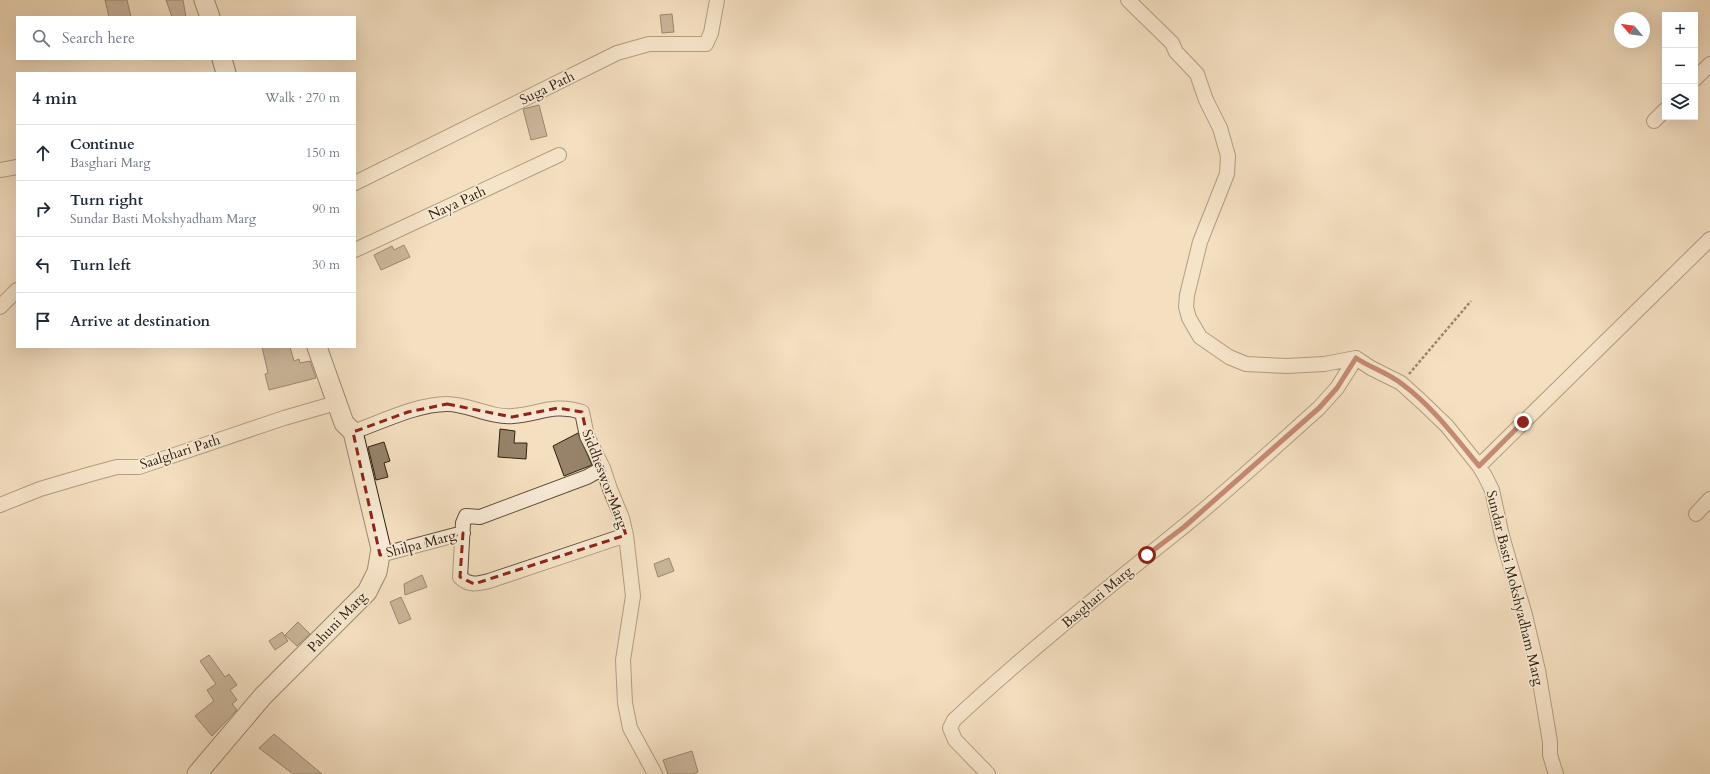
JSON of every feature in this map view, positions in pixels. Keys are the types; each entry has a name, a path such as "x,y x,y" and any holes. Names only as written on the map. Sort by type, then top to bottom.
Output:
{"street":[{"path":"204,0 210,16"},
{"name":"Suga Path","path":"356,183 617,53 649,44 706,44 711,33 717,0"},
{"path":"1128,0 1172,43 1176,52 1197,74 1206,100 1220,128 1228,156 1227,174 1200,242 1187,295 1186,307 1189,318 1200,337 1229,357 1246,364 1286,366 1324,364 1356,358"},
{"path":"222,60 226,72"},
{"path":"1698,76 1710,64"},
{"path":"1654,121 1662,113"},
{"name":"Naya Path","path":"356,250 559,155"},
{"path":"0,170 16,167"},
{"path":"1479,466 1710,239"},
{"path":"0,307 16,291"},
{"name":"Pahuni Marg","path":"198,774 263,696 367,592 378,572 380,549 353,432 344,423 317,348"},
{"name":"Sundar Basti Mokshyadham Marg","path":"1356,358 1401,384 1438,417 1479,466 1492,490 1502,536 1525,615 1538,670 1550,742 1550,755 1556,774"},
{"name":"Basghari Marg","path":"988,774 955,740 950,728 954,720 997,680 1068,622 1111,584 1184,527 1319,408 1337,388 1356,358"},
{"name":"Saalghari Path","path":"0,505 40,490 91,474 117,467 139,467 284,418 336,403"},
{"name":"Siddheswor Marg","path":"353,432 432,405 447,404 498,416 512,417 568,408 582,412 587,436 603,468 622,518 626,535 633,596 623,660 626,704 630,728 655,774"},
{"path":"603,468 587,477 480,517 466,516 463,523 460,577 466,582 474,584 489,582 626,535"},
{"path":"1696,514 1710,499"},
{"name":"Shilpa Marg","path":"380,555 463,533"}],"path":[{"path":"1401,384 1471,301"}],"highlighted area":[{"path":"447,404 512,417 558,408 582,412 587,436 603,468 626,535 474,584 460,577 463,533 380,555 353,432 408,412"}],"building":[{"path":"105,0 127,0 131,16 109,16"},
{"path":"166,0 183,0 186,16 172,16"},
{"path":"672,14 674,32 662,33 660,15"},
{"path":"539,105 547,136 531,140 523,109"},
{"path":"404,245 410,257 381,270 374,255 392,246 394,250"},
{"path":"262,348 290,348 294,361 299,359 300,363 310,361 316,378 269,390 265,374 268,373"},
{"path":"500,429 515,431 514,443 527,443 526,459 498,457"},
{"path":"578,433 592,465 564,476 553,446"},
{"path":"384,442 390,461 384,463 388,477 376,480 368,447"},
{"path":"669,558 674,571 658,577 654,564"},
{"path":"422,575 427,587 405,595 404,584"},
{"path":"401,597 411,619 399,624 390,602"},
{"path":"298,622 310,634 297,646 285,635"},
{"path":"282,632 288,641 275,650 269,641"},
{"path":"209,655 225,677 229,674 237,685 230,690 237,700 232,704 237,710 212,736 195,716 214,701 207,690 216,684 200,661"},
{"path":"274,734 322,774 293,774 259,748"},
{"path":"692,751 698,772 693,774 668,774 663,760"}],"route":[{"path":"1147,555 1184,527 1319,408 1337,388 1356,358 1371,368 1394,379 1413,393 1447,426 1479,466 1523,422"}]}
